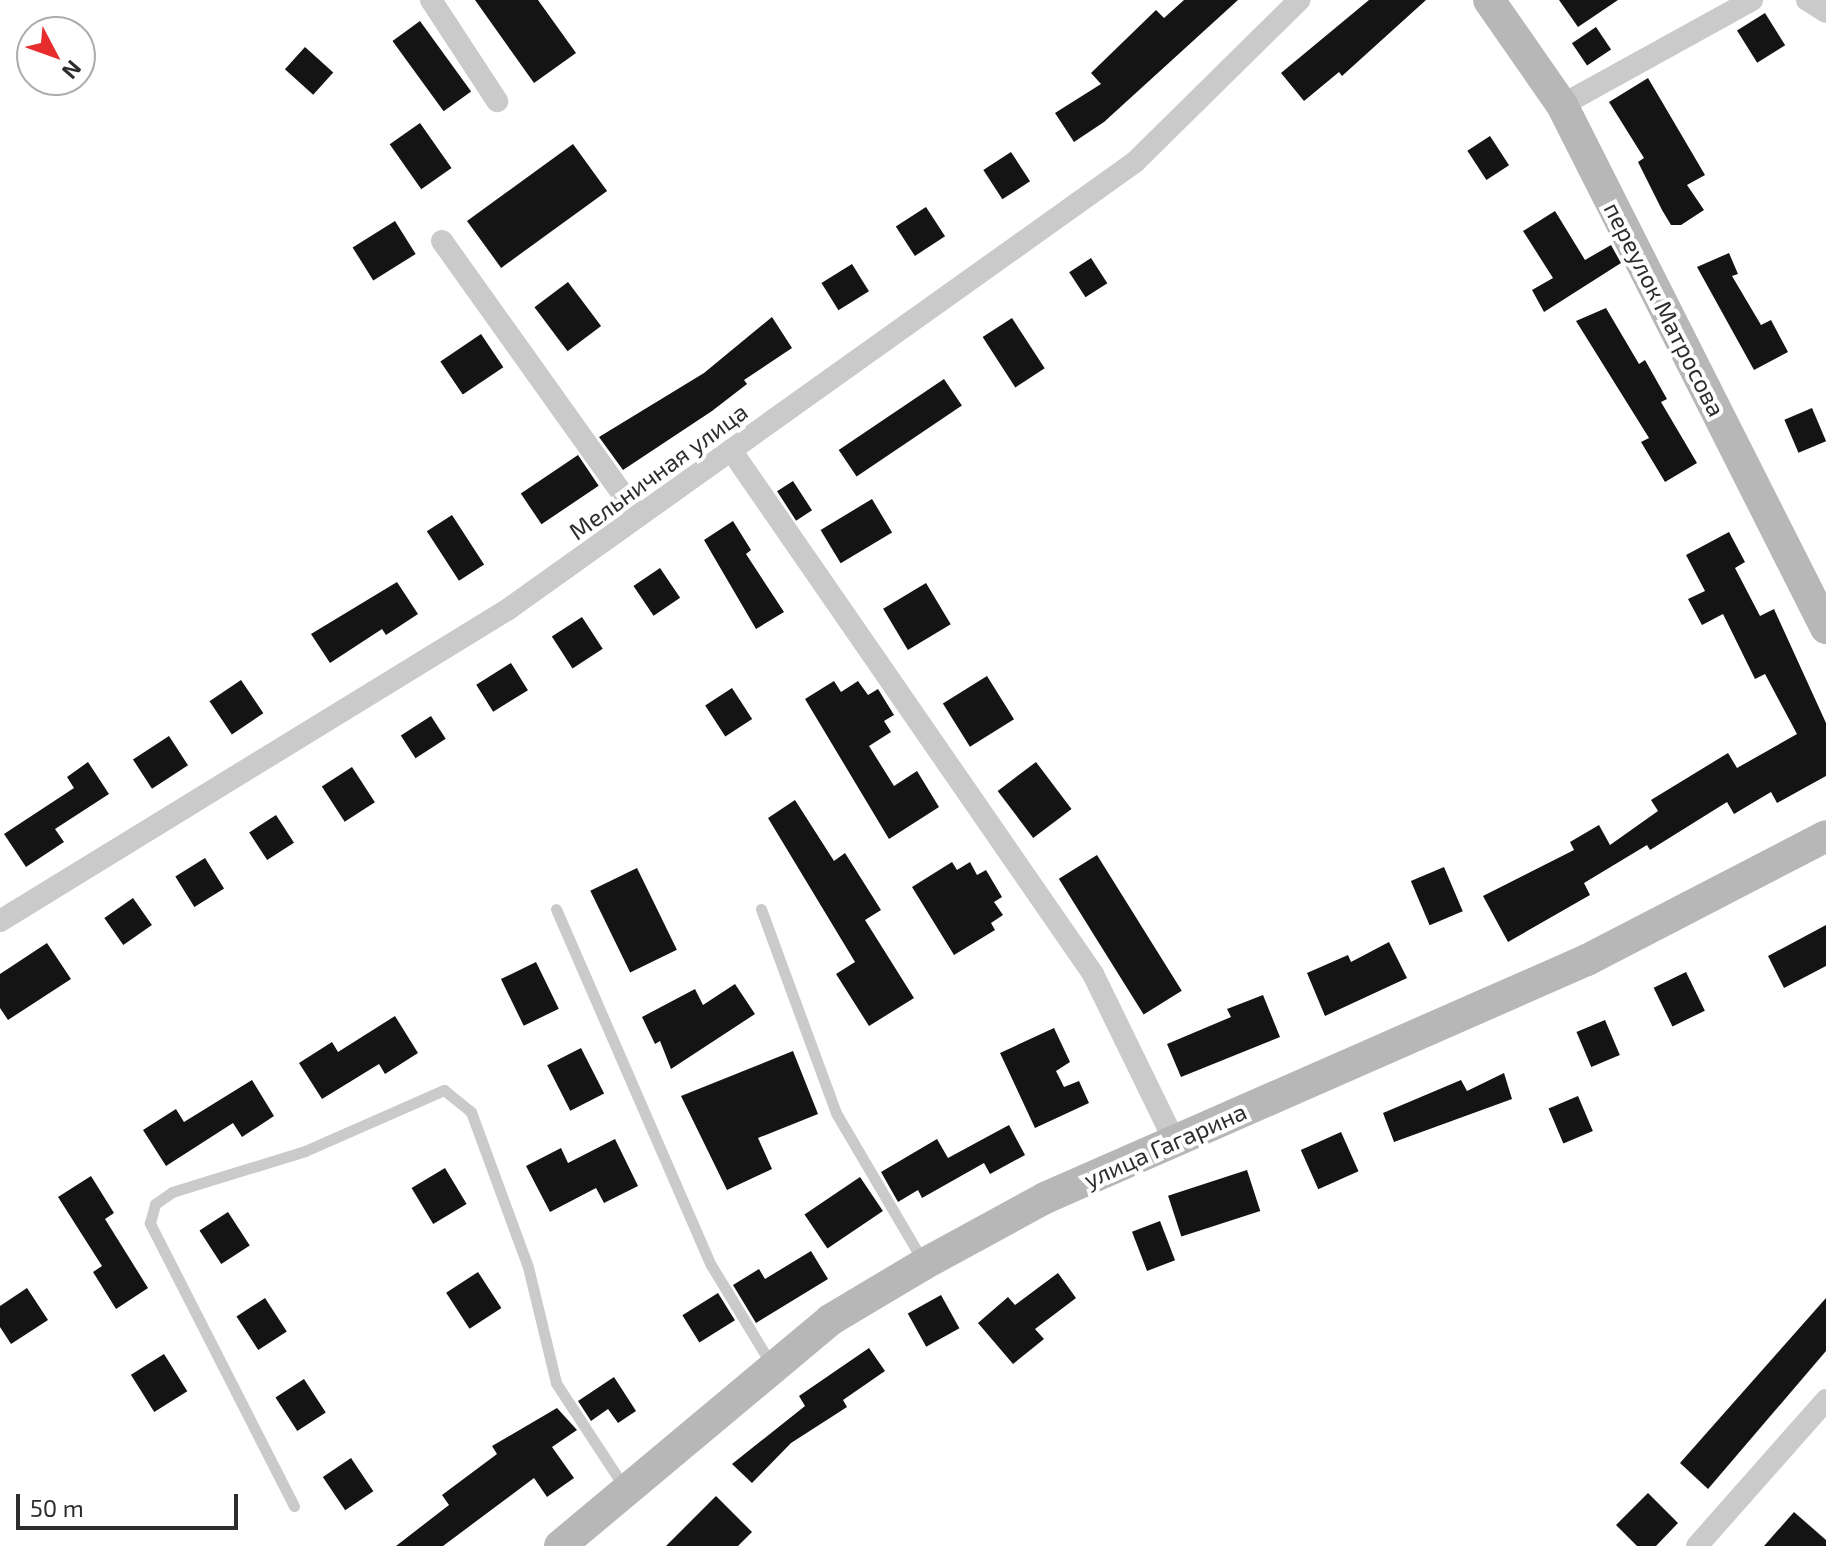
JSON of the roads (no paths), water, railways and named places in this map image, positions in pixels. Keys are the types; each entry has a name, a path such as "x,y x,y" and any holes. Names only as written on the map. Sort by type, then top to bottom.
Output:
{"main road":[{"name":"переулок Матросова","path":"1489,0 1562,105 1826,628"},
{"name":"улица Гагарина","path":"560,1546 624,1487 830,1320 924,1264 1045,1198 1587,960 1826,836"}],"street":[{"path":"431,0 497,101"},
{"name":"Мельничная улица","path":"0,921 507,610 1135,162 1299,0"},
{"path":"1562,105 1752,0"},
{"path":"1807,0 1826,12"},
{"path":"442,241 638,516"},
{"path":"731,450 1093,974 1174,1140"},
{"path":"1697,1546 1826,1400"}],"lane":[{"path":"556,909 711,1265 773,1367"},
{"path":"761,909 836,1113 924,1264"},
{"path":"294,1506 150,1223 155,1204 172,1192 305,1151 444,1090 471,1112 528,1267 556,1383 624,1487"}]}
